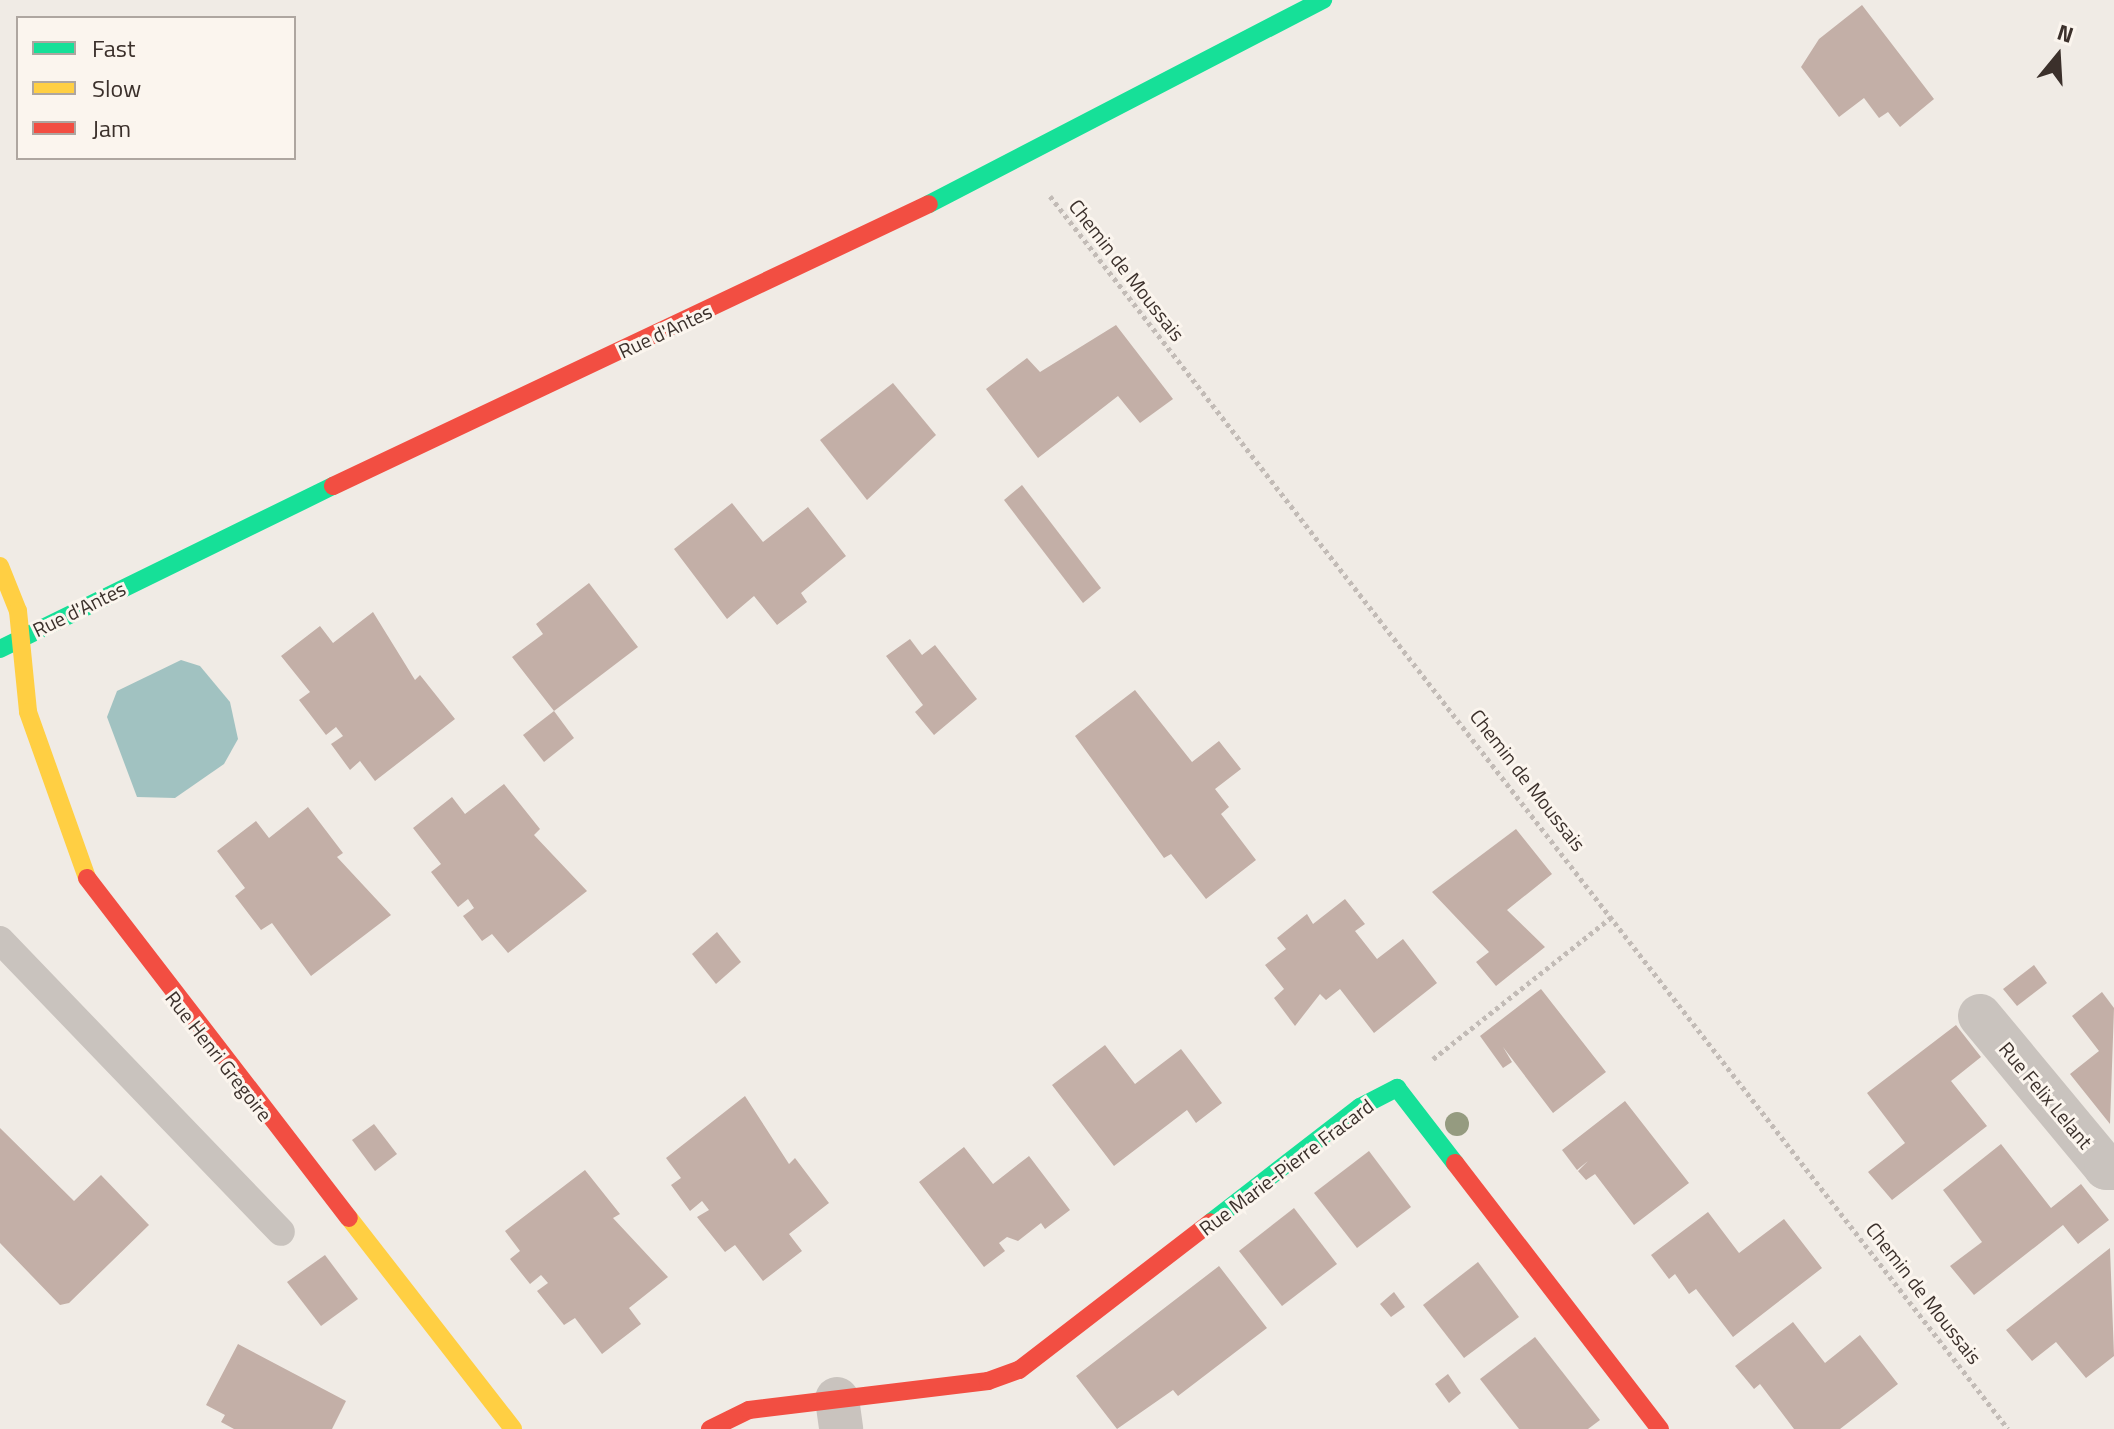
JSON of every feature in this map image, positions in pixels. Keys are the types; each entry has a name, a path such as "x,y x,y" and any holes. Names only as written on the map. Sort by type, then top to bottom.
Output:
{"street":[{"name":"Rue d'Antes","path":"0,649 836,252 1020,152 1323,0"},
{"path":"0,566 23,637"},
{"name":"Rue Henri Gregoire","path":"23,637 19,666 28,712 90,886 513,1429"},
{"name":"Rue Felix Lelant","path":"1980,1016 2106,1168 2114,1168"},
{"path":"1397,1088 1654,1427"},
{"name":"Rue Marie-Pierre Fracard","path":"710,1429 749,1410 839,1414 1019,1370 1360,1107 1397,1088"}],"lane":[{"path":"0,940 281,1232"}],"path":[{"name":"Chemin de Moussais","path":"1020,152 1614,915 2008,1429"},
{"path":"1397,1088 1614,915"}],"water":[{"path":"181,660 200,666 230,702 238,739 224,764 175,798 137,797 107,717 117,691"}],"building":[{"path":"1862,5 1934,99 1900,127 1888,112 1879,118 1864,98 1839,117 1801,67 1819,39"},
{"path":"1116,325 1173,399 1140,423 1118,396 1038,458 986,389 1027,358 1040,372"},
{"path":"893,383 936,435 867,500 820,440"},
{"path":"1022,485 1101,588 1083,603 1004,500"},
{"path":"732,503 763,542 808,507 846,556 801,593 807,602 777,625 754,596 727,619 674,549"},
{"path":"589,583 638,647 554,711 512,657 543,634 536,624"},
{"path":"373,612 415,680 420,675 455,719 375,781 360,761 350,770 331,744 343,736 336,727 326,735 299,700 310,692 281,656 320,626 333,643"},
{"path":"910,639 922,655 935,645 977,699 934,735 915,712 923,705 886,656"},
{"path":"1135,690 1192,762 1219,741 1241,769 1215,789 1229,807 1221,814 1256,860 1206,899 1171,854 1164,858 1075,736"},
{"path":"554,711 574,738 544,762 523,735"},
{"path":"504,784 540,829 534,835 587,891 508,953 492,934 482,941 463,916 474,908 468,899 458,907 431,872 441,864 413,828 452,797 465,814"},
{"path":"308,807 343,853 337,857 391,915 311,976 272,923 261,930 235,896 245,888 217,851 256,821 269,838"},
{"path":"1516,829 1552,874 1507,910 1545,947 1496,986 1476,962 1489,952 1432,892"},
{"path":"1345,899 1365,924 1355,931 1377,959 1403,939 1437,983 1374,1033 1340,989 1326,1000 1320,994 1295,1026 1274,998 1284,989 1265,965 1286,949 1277,938 1307,914 1313,924"},
{"path":"717,932 741,962 716,984 692,954"},
{"path":"2034,965 2047,983 2017,1006 2003,989"},
{"path":"1541,989 1606,1072 1553,1113 1503,1047 1512,1062 1503,1068 1480,1036"},
{"path":"2102,992 2114,1008 2110,1124 2070,1074 2099,1051 2072,1016"},
{"path":"1956,1025 1981,1057 1951,1081 1987,1126 1892,1200 1868,1172 1905,1143 1867,1093"},
{"path":"1105,1045 1135,1084 1181,1049 1222,1103 1196,1123 1187,1110 1114,1166 1052,1085"},
{"path":"745,1096 789,1164 795,1158 829,1203 789,1234 802,1251 763,1281 735,1245 725,1252 697,1217 709,1210 702,1201 690,1211 671,1185 681,1178 666,1158"},
{"path":"1625,1101 1689,1183 1634,1225 1595,1174 1586,1180 1578,1171 1588,1161 1577,1170 1562,1150"},
{"path":"374,1124 397,1154 375,1171 352,1140"},
{"path":"0,1128 74,1201 101,1175 149,1225 69,1303 60,1305 0,1243"},
{"path":"2001,1144 2051,1208 2081,1184 2109,1220 2078,1244 2063,1225 1974,1295 1950,1266 1982,1242 1943,1190"},
{"path":"964,1147 993,1184 1029,1156 1070,1210 1045,1229 1041,1223 1018,1241 1007,1237 999,1243 1005,1251 984,1267 919,1182"},
{"path":"1369,1151 1411,1207 1357,1248 1314,1193"},
{"path":"585,1170 620,1214 613,1218 668,1277 629,1308 641,1324 602,1354 575,1318 564,1325 537,1291 548,1283 541,1275 530,1284 510,1259 520,1251 505,1231"},
{"path":"1294,1208 1337,1264 1282,1306 1239,1251"},
{"path":"1708,1212 1739,1253 1784,1219 1822,1268 1733,1337 1696,1289 1689,1294 1675,1274 1669,1279 1651,1255"},
{"path":"2110,1248 2114,1356 2086,1378 2056,1342 2032,1361 2006,1330"},
{"path":"325,1255 358,1299 321,1326 287,1282"},
{"path":"1478,1262 1519,1317 1464,1358 1423,1305"},
{"path":"1219,1266 1267,1328 1178,1396 1173,1390 1117,1429 1076,1376"},
{"path":"1394,1292 1405,1307 1391,1317 1380,1304"},
{"path":"1793,1322 1825,1363 1860,1335 1898,1384 1840,1429 1794,1429 1760,1384 1754,1389 1735,1366"},
{"path":"1535,1337 1600,1420 1588,1429 1519,1429 1480,1379"},
{"path":"238,1344 346,1401 332,1429 234,1429 221,1422 225,1415 206,1405"},
{"path":"1448,1374 1461,1393 1449,1403 1435,1384"}],"traffic: fast":[{"path":"929,204 1323,0"},
{"path":"0,649 333,486"},
{"path":"1211,1222 1360,1107 1397,1088 1455,1163"}],"traffic: slow":[{"path":"0,566 18,611 28,712 87,878"},
{"path":"349,1218 513,1429"}],"traffic: jam":[{"path":"333,486 929,204"},
{"path":"87,878 349,1218"},
{"path":"1455,1163 1660,1429"},
{"path":"710,1429 749,1410 988,1381 1019,1370 1211,1222"}]}
